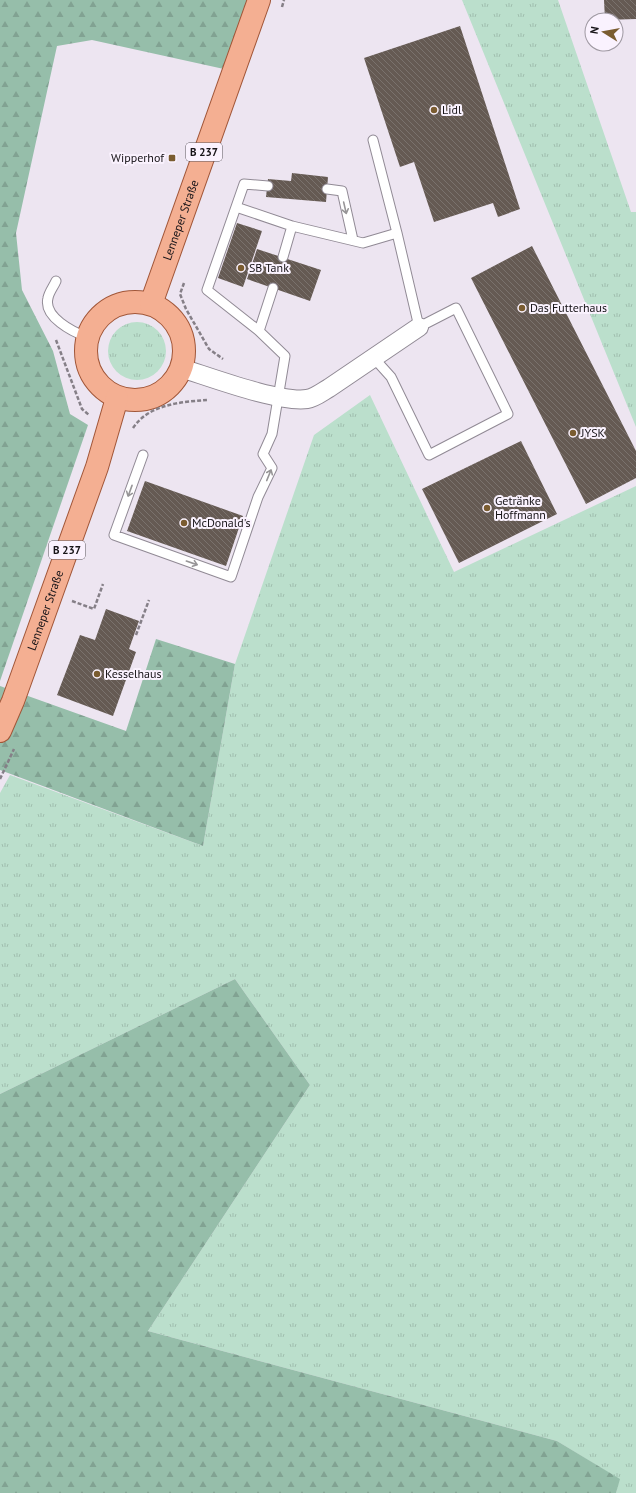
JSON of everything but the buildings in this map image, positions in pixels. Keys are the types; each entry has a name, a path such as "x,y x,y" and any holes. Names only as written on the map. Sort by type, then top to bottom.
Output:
{"main road":[{"name":"Lenneper Straße","path":"151,304 259,0"},
{"path":"135,302 151,304 165,312 175,323 182,337 184,353 181,368 174,382 155,396 148,399 133,401 118,398 106,392 97,384 90,373 86,361 85,349 87,337 95,323 106,311 120,304 135,302"},
{"name":"Lenneper Straße","path":"0,731 14,701 118,398"}],"street":[{"path":"181,368 279,397 303,399 314,397 419,327"}],"lane":[{"path":"372,140 397,233 419,327 456,308 508,414 429,455 391,378 373,357"},
{"path":"143,455 114,536 231,577 258,497 272,468 263,454 272,434 285,356 259,332 208,290 244,184 268,186"},
{"path":"327,189 342,191 353,240"},
{"path":"236,207 292,226 363,242 397,233"},
{"path":"283,257 292,226"},
{"path":"56,281 47,299 49,309 58,321 74,332 87,337"},
{"path":"259,332 273,288"}],"path":[{"path":"186,309 210,349 224,360"},
{"path":"59,347 82,408 90,417 109,427 130,432 139,418 153,410 180,402 207,400"},
{"path":"70,600 94,609 103,584"},
{"path":"136,634 149,600"}],"green space":[{"path":"0,0 260,0 233,71 92,40 57,46 16,233 22,290 53,351 70,414 88,425 0,681"},
{"path":"462,0 558,0 631,212 636,212 636,427"},
{"path":"137,322 153,327 161,335 166,351 161,367 153,375 137,380 121,375 113,367 108,351 113,335 121,327"},
{"path":"370,395 454,572 636,486 636,1493 616,1493 619,1479 557,1441 148,1331 310,1085 235,979 0,1094 0,793 10,775 203,846 235,664 314,435"},
{"path":"156,639 235,664 203,846 0,770 0,686 126,731"},
{"path":"235,979 310,1085 148,1331 557,1441 620,1479 616,1493 0,1493 0,1094"}],"place":[{"name":"Lidl","path":"434,110"},
{"name":"Wipperhof","path":"172,158"},
{"name":"SB Tank","path":"241,268"},
{"name":"Das Futterhaus","path":"522,308"},
{"name":"JYSK","path":"573,433"},
{"name":"Getränke Hoffmann","path":"487,508"},
{"name":"McDonald's","path":"184,523"},
{"name":"Kesselhaus","path":"97,674"}]}
